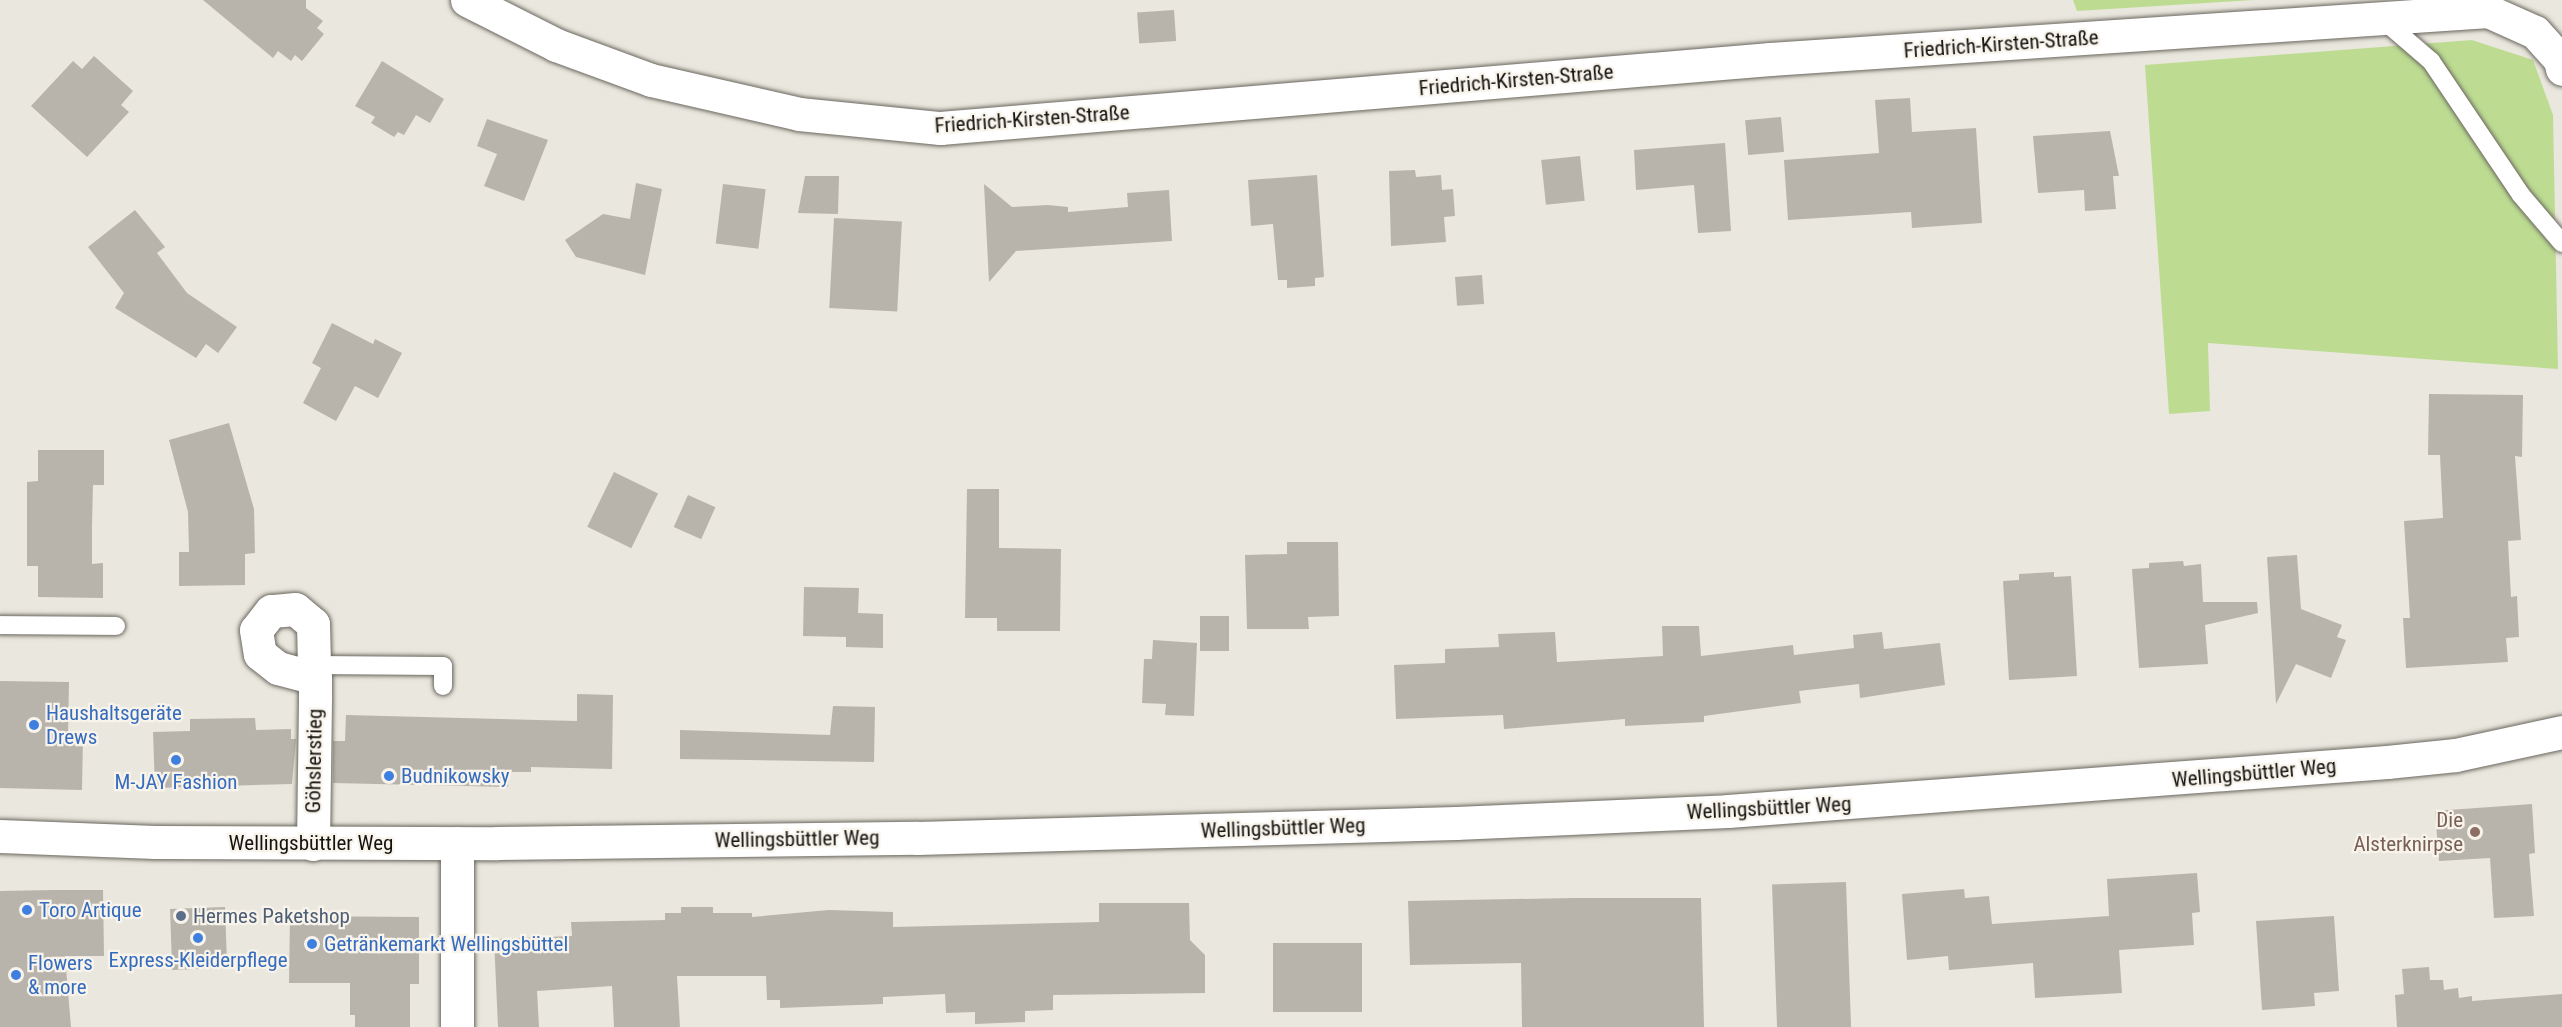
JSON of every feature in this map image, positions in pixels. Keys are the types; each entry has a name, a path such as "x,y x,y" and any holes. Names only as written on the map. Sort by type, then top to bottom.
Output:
{"main road":[{"name":"Friedrich-Kirsten-Straße","path":"467,0 546,40 651,80 799,114 940,129 1770,59 2488,11 2535,32 2560,60 2562,69"},
{"name":"Göhslerstieg","path":"313,844 314,672"},
{"name":"Wellingsbüttler Weg","path":"0,836 313,844 457,843 917,838 1444,824 1728,811 2387,762 2456,755 2562,732"},
{"path":"457,843 457,1027"}],"lane":[{"path":"2382,19 2431,61 2521,195 2562,243"},
{"path":"0,625 116,626"},
{"path":"314,672 443,666 442,686"}],"green space":[{"path":"2073,0 2254,0 2077,11"},
{"path":"2472,40 2533,60 2553,115 2558,369 2208,343 2210,411 2169,414 2145,65"}],"building":[{"path":"203,0 306,0 306,8 323,21 317,28 324,34 302,61 295,55 291,61 278,51 273,58"},
{"path":"1174,10 1176,41 1139,44 1137,13"},
{"path":"94,56 133,91 121,105 129,112 87,157 31,106 73,61 82,69"},
{"path":"382,61 444,99 430,123 416,115 404,135 398,132 394,137 371,123 375,117 355,106"},
{"path":"1910,98 1912,132 1976,128 1982,223 1912,228 1911,212 1788,220 1784,160 1879,153 1875,100"},
{"path":"1781,117 1784,152 1748,155 1745,120"},
{"path":"487,119 548,140 524,201 484,186 497,154 477,146"},
{"path":"2110,131 2119,176 2113,176 2116,209 2085,211 2084,190 2038,193 2033,136"},
{"path":"1725,143 1731,231 1698,233 1694,185 1636,190 1634,150"},
{"path":"1580,156 1585,201 1546,205 1541,160"},
{"path":"1415,170 1416,177 1441,175 1442,190 1453,189 1455,216 1444,217 1446,242 1391,246 1389,171"},
{"path":"1317,175 1324,277 1315,278 1315,286 1287,288 1287,280 1278,280 1273,224 1251,226 1248,180"},
{"path":"805,176 839,176 838,214 798,213"},
{"path":"636,183 662,189 645,275 576,257 565,240 603,214 630,219"},
{"path":"723,184 766,189 758,249 716,244"},
{"path":"984,184 1012,207 1048,205 1068,207 1068,212 1128,207 1127,193 1169,190 1172,241 1016,251 989,282"},
{"path":"135,210 165,247 157,253 187,293 237,327 218,353 206,344 196,358 115,308 124,293 88,247"},
{"path":"834,218 902,222 897,311 829,308"},
{"path":"1482,275 1484,304 1457,306 1455,277"},
{"path":"332,323 373,344 375,339 402,353 378,398 355,386 336,421 303,403 321,368 312,363"},
{"path":"2429,394 2523,395 2522,457 2515,456 2521,540 2508,541 2511,597 2517,596 2519,637 2506,638 2508,662 2406,668 2403,618 2410,618 2404,521 2443,518 2440,455 2428,455"},
{"path":"229,423 254,509 255,553 245,554 245,585 179,586 179,552 189,552 188,512 169,440"},
{"path":"38,450 104,450 104,485 93,485 92,526 92,564 103,563 103,598 38,597 38,566 27,566 27,482 38,481"},
{"path":"614,472 658,493 631,548 587,527"},
{"path":"967,489 999,489 999,548 1061,549 1060,631 997,631 997,618 965,618"},
{"path":"688,495 715,507 701,539 674,527"},
{"path":"1287,542 1338,542 1339,616 1308,617 1309,629 1247,629 1245,555 1287,554"},
{"path":"2297,555 2301,609 2342,625 2337,637 2346,640 2331,678 2296,664 2276,704 2267,557"},
{"path":"2183,561 2184,566 2201,564 2203,602 2257,602 2258,613 2205,625 2208,664 2139,668 2132,569 2149,568 2149,563"},
{"path":"2054,572 2054,577 2071,576 2077,676 2009,680 2003,581 2019,580 2019,574"},
{"path":"804,587 859,588 858,613 883,614 883,648 846,647 846,637 803,636"},
{"path":"1200,616 1229,616 1229,651 1200,651"},
{"path":"1662,626 1699,626 1701,656 1793,645 1794,655 1854,648 1853,635 1882,632 1884,649 1940,643 1945,685 1860,698 1859,684 1799,691 1801,703 1704,716 1704,722 1625,726 1625,719 1504,729 1503,715 1396,719 1394,665 1445,663 1445,649 1499,647 1498,634 1555,632 1557,662 1663,656"},
{"path":"1153,640 1197,643 1194,716 1165,715 1166,704 1142,703 1144,659 1152,659"},
{"name":"Haushaltsgeräte Drews","path":"0,681 69,682 68,738 83,738 82,790 0,788"},
{"path":"577,694 613,695 612,769 531,767 531,772 509,772 508,787 333,783 333,741 345,741 346,715 577,721"},
{"path":"833,706 875,707 874,762 680,759 680,730 830,735"},
{"path":"255,718 256,730 291,729 291,739 296,739 292,784 155,788 153,732 190,731 190,719"},
{"path":"2532,804 2535,853 2529,854 2534,916 2494,918 2490,858 2439,861 2435,811"},
{"path":"2197,873 2200,912 2192,913 2194,945 2119,950 2122,993 2035,998 2033,963 1949,970 1948,956 1907,960 1902,894 1964,889 1965,898 1989,896 1992,924 2109,916 2107,879"},
{"path":"1846,882 1851,1027 1777,1027 1772,885"},
{"path":"103,890 104,956 65,956 71,1027 0,1027 0,891"},
{"path":"1701,898 1704,1027 1522,1027 1521,963 1410,965 1408,901"},
{"path":"1099,903 1189,903 1190,940 1205,955 1205,993 1053,995 1053,1010 1025,1011 1025,1022 975,1024 975,1012 946,1013 945,994 883,997 883,1004 780,1008 780,1000 767,1000 766,976 677,976 680,1027 614,1027 612,986 537,991 539,1027 498,1027 494,939 572,936 571,922 665,920 665,913 681,913 681,907 713,907 713,913 752,913 752,917 829,910 893,912 893,927 1099,922"},
{"name":"Express-Kleiderpflege","path":"225,907 227,968 172,970 170,909"},
{"path":"290,916 419,917 419,984 410,984 410,1027 355,1027 355,1015 350,1015 350,983 289,983"},
{"path":"2334,916 2339,991 2314,993 2315,1006 2262,1010 2256,921"},
{"path":"1273,943 1362,943 1362,1012 1273,1012"},
{"path":"2429,967 2430,980 2443,980 2444,990 2458,988 2459,998 2472,996 2472,1001 2562,994 2562,1027 2397,1027 2395,995 2404,994 2402,969"}],"place":[{"name":"Haushaltsgeräte Drews","path":"34,725"},
{"name":"M-JAY Fashion","path":"176,760"},
{"name":"Budnikowsky","path":"389,776"},
{"name":"Die Alsterknirpse","path":"2475,832"},
{"name":"Toro Artique","path":"27,910"},
{"name":"Hermes Paketshop","path":"181,916"},
{"name":"Express-Kleiderpflege","path":"198,938"},
{"name":"Getränkemarkt Wellingsbüttel","path":"312,944"},
{"name":"Flowers & more","path":"16,975"}]}
